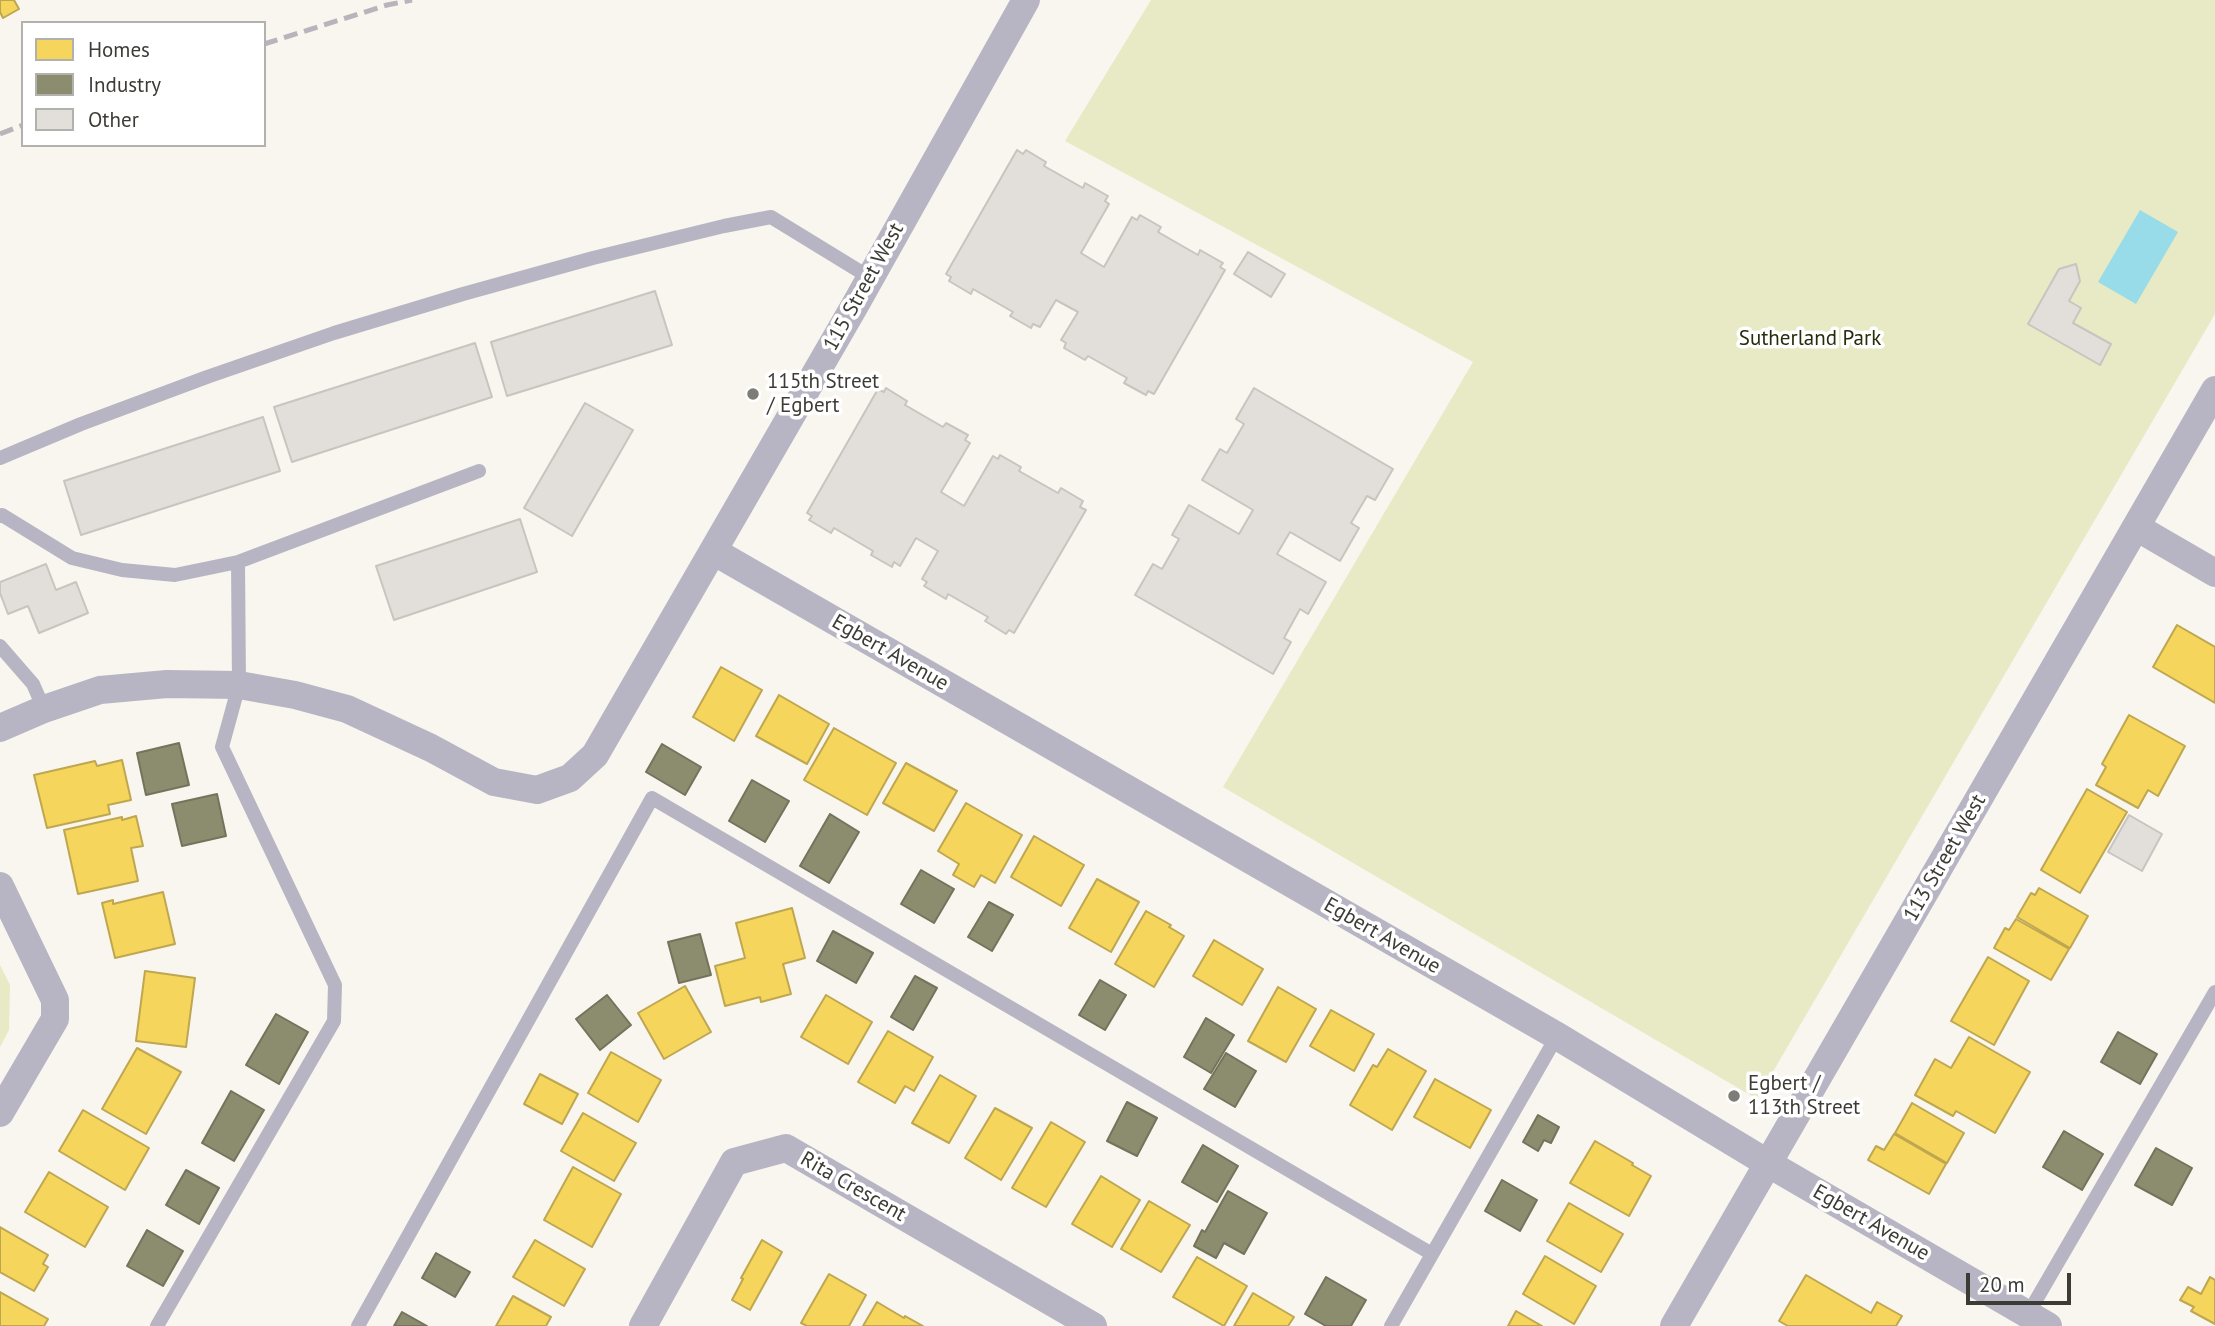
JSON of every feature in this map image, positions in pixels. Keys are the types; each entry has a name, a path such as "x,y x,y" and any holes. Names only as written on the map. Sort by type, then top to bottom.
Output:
{"street":[{"name":"115 Street West","path":"0,729 44,709 100,690 167,684 239,685 295,695 347,709 431,748 494,782 537,790 570,778 595,755 854,307 1026,0"},
{"name":"113 Street West","path":"1674,1326 2215,390"},
{"path":"2136,527 2215,573"},
{"name":"Egbert Avenue","path":"713,551 1557,1036 2032,1322"},
{"path":"0,886 55,1000 55,1019 0,1113"},
{"name":"Rita Crescent","path":"643,1326 734,1162 786,1148 1093,1326"}],"lane":[{"path":"0,458 81,424 334,333 463,293 724,226 771,217 869,277"},
{"path":"0,516 72,558 122,570 175,575 238,562 479,471"},
{"path":"158,1326 334,1021 335,985 222,747 239,685 238,562"},
{"path":"0,646 33,684 44,709"},
{"path":"358,1326 652,798 1432,1254"},
{"path":"2032,1322 2215,992"},
{"path":"1391,1326 1557,1036"}],"green space":[{"name":"Sutherland Park","path":"1151,0 2215,0 2215,314 1757,1099 1223,787 1473,362 1065,141"},
{"path":"0,965 10,985 9,1030 0,1047"}],"water":[{"path":"2140,210 2178,232 2136,304 2098,282"}],"building: Homes":[{"path":"0,0 14,0 19,9 3,18"},
{"path":"2177,625 2215,647 2215,703 2153,667"},
{"path":"721,667 762,690 734,741 693,717"},
{"path":"779,695 829,724 807,764 756,736"},
{"path":"2129,715 2185,746 2158,796 2148,790 2138,808 2096,785 2106,767 2102,764"},
{"path":"834,728 896,763 867,815 804,780"},
{"path":"122,760 131,800 108,805 110,814 47,828 34,775 95,761 97,766"},
{"path":"906,763 957,791 934,831 883,803"},
{"path":"2087,789 2127,812 2080,893 2041,870"},
{"path":"966,803 1022,835 995,883 981,875 974,887 953,875 959,864 938,851"},
{"path":"136,816 143,846 131,848 138,881 78,894 64,830"},
{"path":"1034,836 1084,865 1061,906 1011,877"},
{"path":"1097,879 1139,902 1111,952 1069,928"},
{"path":"2039,888 2088,916 2070,948 2017,917 2031,893 2035,895"},
{"path":"163,892 175,944 115,958 102,903 113,900 113,904"},
{"path":"792,908 805,958 783,964 791,994 761,1002 760,997 725,1006 715,966 745,958 736,923"},
{"path":"1146,911 1184,936 1154,987 1115,964"},
{"path":"2016,919 2069,949 2051,980 1994,948 2005,928 2009,930"},
{"path":"1214,940 1263,969 1242,1005 1193,976"},
{"path":"1988,957 2029,981 1994,1045 1951,1021"},
{"path":"145,971 195,978 186,1047 136,1041"},
{"path":"685,986 711,1032 664,1059 638,1013"},
{"path":"1278,987 1316,1009 1286,1062 1248,1041"},
{"path":"826,995 872,1022 848,1064 801,1037"},
{"path":"1331,1010 1374,1034 1354,1071 1310,1046"},
{"path":"888,1031 933,1057 914,1091 905,1086 895,1103 858,1082"},
{"path":"1969,1037 2030,1072 1995,1133 1956,1111 1953,1116 1915,1095 1935,1059 1951,1068"},
{"path":"137,1048 181,1072 146,1134 102,1109"},
{"path":"1388,1049 1426,1071 1392,1130 1350,1105 1373,1065 1377,1067"},
{"path":"611,1052 661,1080 638,1122 588,1093"},
{"path":"540,1074 578,1094 562,1124 524,1104"},
{"path":"940,1075 976,1096 949,1143 912,1123"},
{"path":"1435,1079 1491,1110 1470,1148 1414,1117"},
{"path":"1912,1103 1964,1133 1947,1163 1895,1133"},
{"path":"995,1108 1032,1128 1001,1180 965,1158"},
{"path":"83,1110 149,1148 125,1190 59,1151"},
{"path":"583,1113 636,1143 614,1181 561,1151"},
{"path":"1051,1122 1085,1142 1046,1207 1012,1188"},
{"path":"1894,1134 1946,1164 1929,1194 1868,1160 1876,1146 1884,1150"},
{"path":"1595,1141 1651,1176 1629,1216 1570,1183"},
{"path":"573,1167 621,1194 592,1247 544,1220"},
{"path":"49,1172 108,1207 85,1247 25,1212"},
{"path":"1101,1176 1140,1200 1112,1247 1072,1224"},
{"path":"1149,1201 1190,1225 1161,1272 1121,1249"},
{"path":"1569,1203 1623,1234 1601,1272 1547,1241"},
{"path":"0,1227 48,1255 43,1264 48,1267 34,1291 0,1272"},
{"path":"535,1240 585,1269 564,1306 513,1277"},
{"path":"762,1240 782,1252 750,1310 732,1300"},
{"path":"1545,1256 1596,1286 1574,1324 1523,1294"},
{"path":"1197,1257 1247,1286 1224,1326 1173,1297"},
{"path":"829,1274 866,1295 849,1326 807,1326 801,1323"},
{"path":"1806,1275 1871,1313 1877,1302 1902,1316 1896,1326 1788,1326 1779,1321"},
{"path":"2210,1277 2215,1280 2215,1324 2191,1311 2194,1307 2180,1300 2188,1287 2201,1294"},
{"path":"0,1292 48,1319 44,1326 0,1326"},
{"path":"1253,1293 1294,1317 1288,1326 1234,1326"},
{"path":"513,1296 551,1317 546,1326 496,1326"},
{"path":"877,1302 904,1318 905,1316 923,1326 863,1326"},
{"path":"1516,1311 1542,1326 1508,1326"}],"building: Industry":[{"path":"179,743 189,785 146,795 137,753"},
{"path":"662,744 701,767 685,795 646,772"},
{"path":"752,780 789,801 765,842 729,821"},
{"path":"217,794 226,836 182,846 172,804"},
{"path":"830,814 859,832 829,883 800,866"},
{"path":"921,870 954,889 934,923 901,904"},
{"path":"989,902 1013,915 992,951 968,937"},
{"path":"833,931 873,953 856,983 817,961"},
{"path":"700,934 711,975 679,983 668,942"},
{"path":"915,976 937,988 913,1030 891,1017"},
{"path":"1100,980 1126,995 1105,1030 1079,1015"},
{"path":"607,995 631,1025 600,1050 576,1019"},
{"path":"276,1014 308,1032 279,1084 246,1065"},
{"path":"1206,1018 1234,1035 1211,1073 1184,1057"},
{"path":"2118,1032 2157,1054 2140,1084 2101,1062"},
{"path":"1226,1053 1256,1071 1235,1107 1204,1089"},
{"path":"231,1091 264,1110 234,1161 202,1143"},
{"path":"1127,1102 1157,1118 1137,1156 1107,1141"},
{"path":"1538,1115 1559,1127 1551,1143 1544,1140 1538,1151 1523,1142"},
{"path":"2064,1131 2103,1154 2082,1190 2043,1167"},
{"path":"1203,1145 1238,1166 1217,1202 1182,1182"},
{"path":"2156,1148 2192,1168 2172,1205 2135,1185"},
{"path":"186,1170 219,1188 199,1224 166,1205"},
{"path":"1502,1180 1537,1200 1520,1231 1485,1211"},
{"path":"1228,1191 1267,1213 1244,1254 1224,1243 1216,1258 1194,1246"},
{"path":"147,1230 183,1251 163,1286 127,1266"},
{"path":"436,1253 470,1272 455,1297 422,1278"},
{"path":"1326,1277 1366,1300 1351,1326 1326,1326 1305,1314"},
{"path":"402,1312 427,1326 394,1326"}],"building: Other":[{"path":"1017,150 1023,154 1026,150 1046,162 1044,166 1083,188 1085,183 1108,196 1105,201 1109,204 1081,253 1104,267 1132,217 1137,220 1140,215 1161,227 1158,232 1198,255 1200,250 1223,263 1220,267 1225,270 1154,394 1148,391 1146,395 1124,383 1127,378 1088,356 1085,360 1064,348 1066,343 1061,340 1078,312 1056,300 1040,327 1033,324 1031,328 1010,316 1013,312 973,289 971,294 949,281 951,277 946,274"},
{"path":"1248,252 1285,274 1271,297 1234,274"},
{"path":"2076,264 2080,281 2069,301 2081,308 2073,323 2111,344 2100,365 2028,324 2059,269"},
{"path":"655,291 672,345 507,396 491,342"},
{"path":"475,343 492,397 292,462 274,407"},
{"path":"886,388 907,401 905,405 943,427 946,423 968,435 965,440 970,443 941,492 964,506 993,456 998,459 1000,455 1021,467 1019,471 1058,493 1061,488 1083,501 1080,507 1086,510 1014,633 1009,630 1006,634 985,621 988,617 948,594 946,599 924,586 927,582 922,579 938,551 916,538 900,566 894,562 892,567 871,555 873,551 834,528 831,533 809,520 812,516 807,513 878,389 884,392"},
{"path":"1254,388 1393,469 1375,500 1367,496 1351,523 1359,528 1340,561 1290,532 1277,554 1326,582 1308,614 1300,609 1284,638 1291,642 1273,674 1135,595 1153,564 1162,569 1179,539 1172,535 1189,505 1239,534 1253,510 1202,480 1220,449 1227,453 1244,424 1236,419"},
{"path":"585,403 633,430 572,536 524,508"},
{"path":"263,417 280,471 81,535 64,481"},
{"path":"520,519 537,572 394,620 376,566"},
{"path":"46,564 56,590 76,582 88,613 39,633 28,606 8,614 0,593 0,582"},
{"path":"2129,815 2162,834 2142,871 2108,852"}],"railway":[{"path":"266,43 387,5 412,0"},
{"path":"0,134 21,126"}],"place":[{"name":"115th Street / Egbert","path":"753,394"},
{"name":"Egbert / 113th Street","path":"1734,1096"}]}
